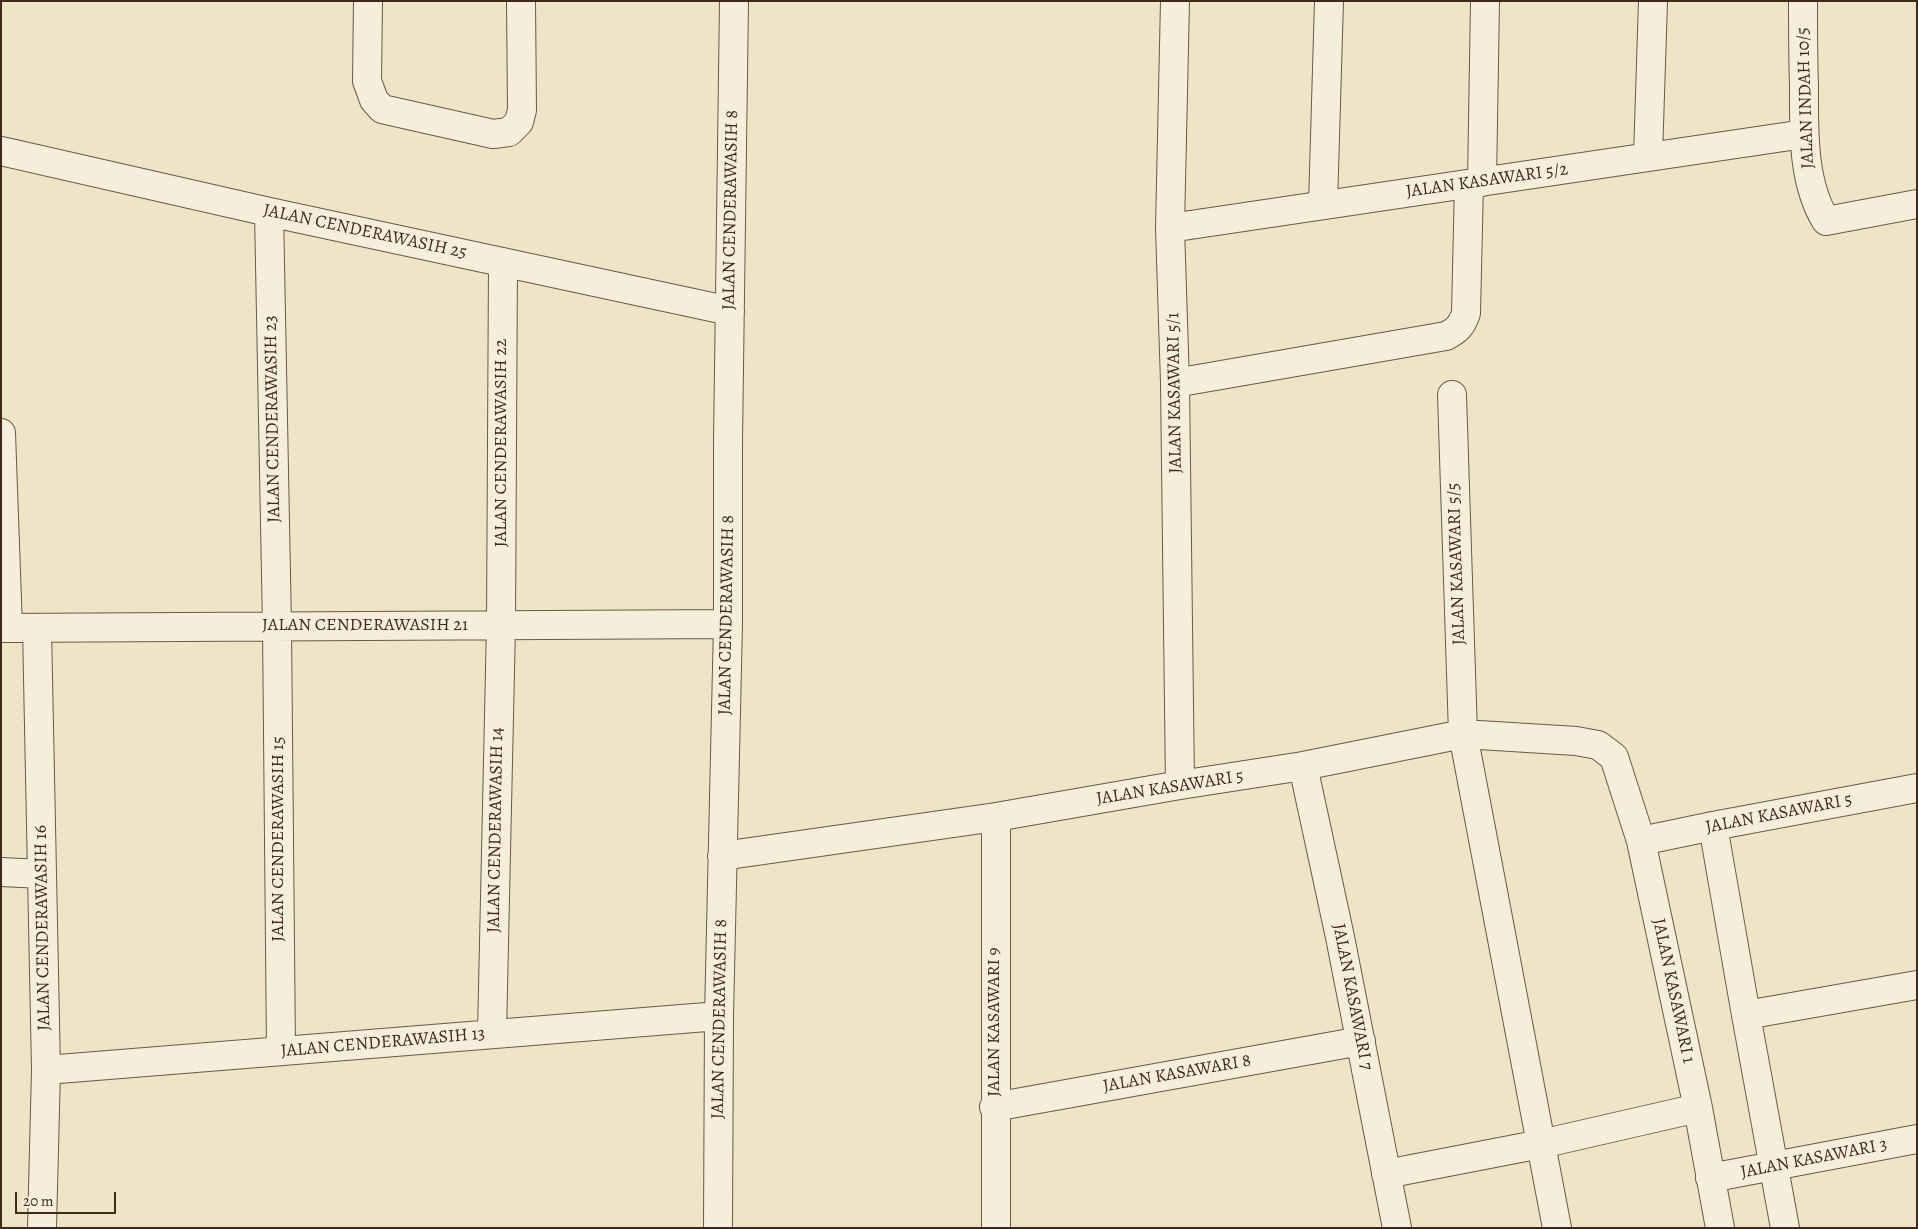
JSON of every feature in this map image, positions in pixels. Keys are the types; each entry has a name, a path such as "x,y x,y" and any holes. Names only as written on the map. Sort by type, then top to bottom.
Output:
{"street":[{"path":"368,1 367,81 374,100 382,109 493,134 509,132 519,122 522,110 521,1"},
{"name":"JALAN CENDERAWASIH 8","path":"718,1228 719,1016 728,624 734,1"},
{"name":"JALAN KASAWARI 5/1","path":"1175,1 1170,228 1176,383 1180,785"},
{"path":"1323,205 1329,1"},
{"path":"1176,383 1446,336 1457,331 1466,313 1476,183 1485,1"},
{"path":"1648,157 1653,1"},
{"name":"JALAN INDAH 10/5","path":"1803,1 1804,134 1811,186 1818,209 1826,221 1917,204"},
{"name":"JALAN KASAWARI 5/2","path":"1170,228 1804,134"},
{"name":"JALAN CENDERAWASIH 25","path":"1,151 269,212 730,311"},
{"name":"JALAN CENDERAWASIH 23","path":"269,212 277,626"},
{"name":"JALAN CENDERAWASIH 22","path":"501,625 503,262"},
{"name":"JALAN KASAWARI 5/5","path":"1452,395 1463,734 1557,1228"},
{"path":"1,433 4,628"},
{"name":"JALAN CENDERAWASIH 21","path":"4,628 728,624"},
{"name":"JALAN CENDERAWASIH 14","path":"492,1034 501,625"},
{"name":"JALAN CENDERAWASIH 15","path":"277,626 280,1051"},
{"name":"JALAN CENDERAWASIH 16","path":"37,628 46,1070 42,1228"},
{"name":"JALAN KASAWARI 5","path":"722,856 996,817 1303,766 1463,734 1598,745 1614,757"},
{"name":"JALAN KASAWARI 1","path":"1614,757 1641,841 1698,1108 1720,1228"},
{"name":"JALAN KASAWARI 7","path":"1303,766 1361,1041 1397,1228"},
{"name":"JALAN KASAWARI 5","path":"1641,841 1917,788"},
{"name":"JALAN KASAWARI 9","path":"996,817 994,1106 996,1228"},
{"path":"1713,826 1785,1228"},
{"path":"1,872 42,874"},
{"path":"1746,1015 1917,985"},
{"name":"JALAN CENDERAWASIH 13","path":"46,1070 719,1016"},
{"name":"JALAN KASAWARI 8","path":"994,1106 1361,1041"},
{"path":"1386,1174 1541,1144 1698,1108"},
{"name":"JALAN KASAWARI 3","path":"1710,1178 1917,1139"}]}
